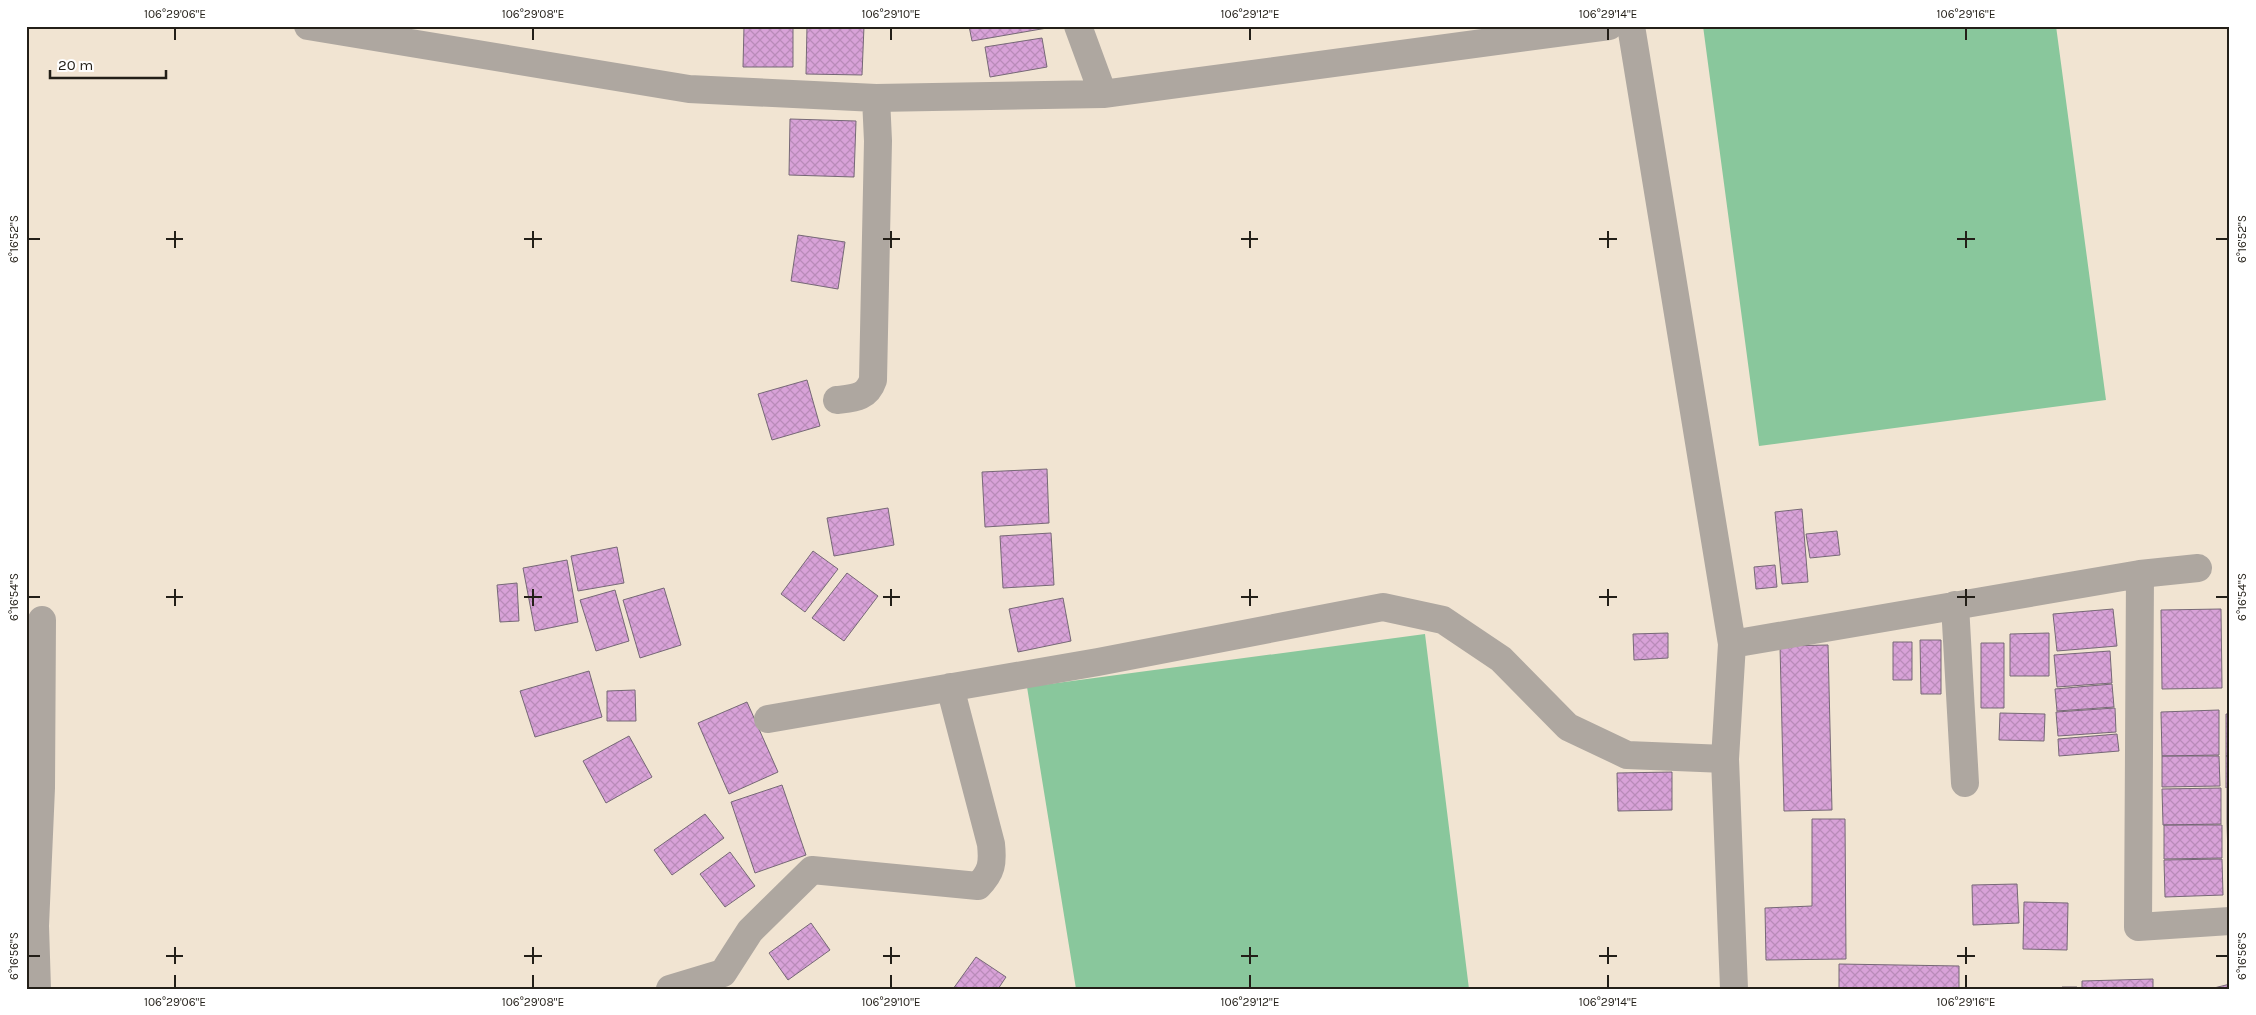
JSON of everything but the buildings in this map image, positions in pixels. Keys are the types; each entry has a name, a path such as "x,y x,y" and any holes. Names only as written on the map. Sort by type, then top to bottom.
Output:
{"street":[{"path":"308,26 689,89 876,98 1103,94 1609,26"},
{"path":"1078,26 1103,94"},
{"path":"1631,26 1732,644 1724,759 1734,989"},
{"path":"837,400 858,398 869,390 872,380 878,141 876,98"},
{"path":"1732,644 2140,574 2198,568"},
{"path":"2140,574 2138,927 2230,921"},
{"path":"1955,605 1965,783"},
{"path":"768,719 1098,662 1383,607 1443,620 1501,659 1568,726 1627,755 1724,759"},
{"path":"37,989 29,923 40,788 42,620"},
{"path":"670,989 723,973 750,931 812,870 978,886 989,876 993,863 991,844 950,687"}],"green space":[{"path":"1703,26 2056,26 2106,400 1759,446"},
{"path":"1425,634 1469,989 1076,989 1027,687"}]}
